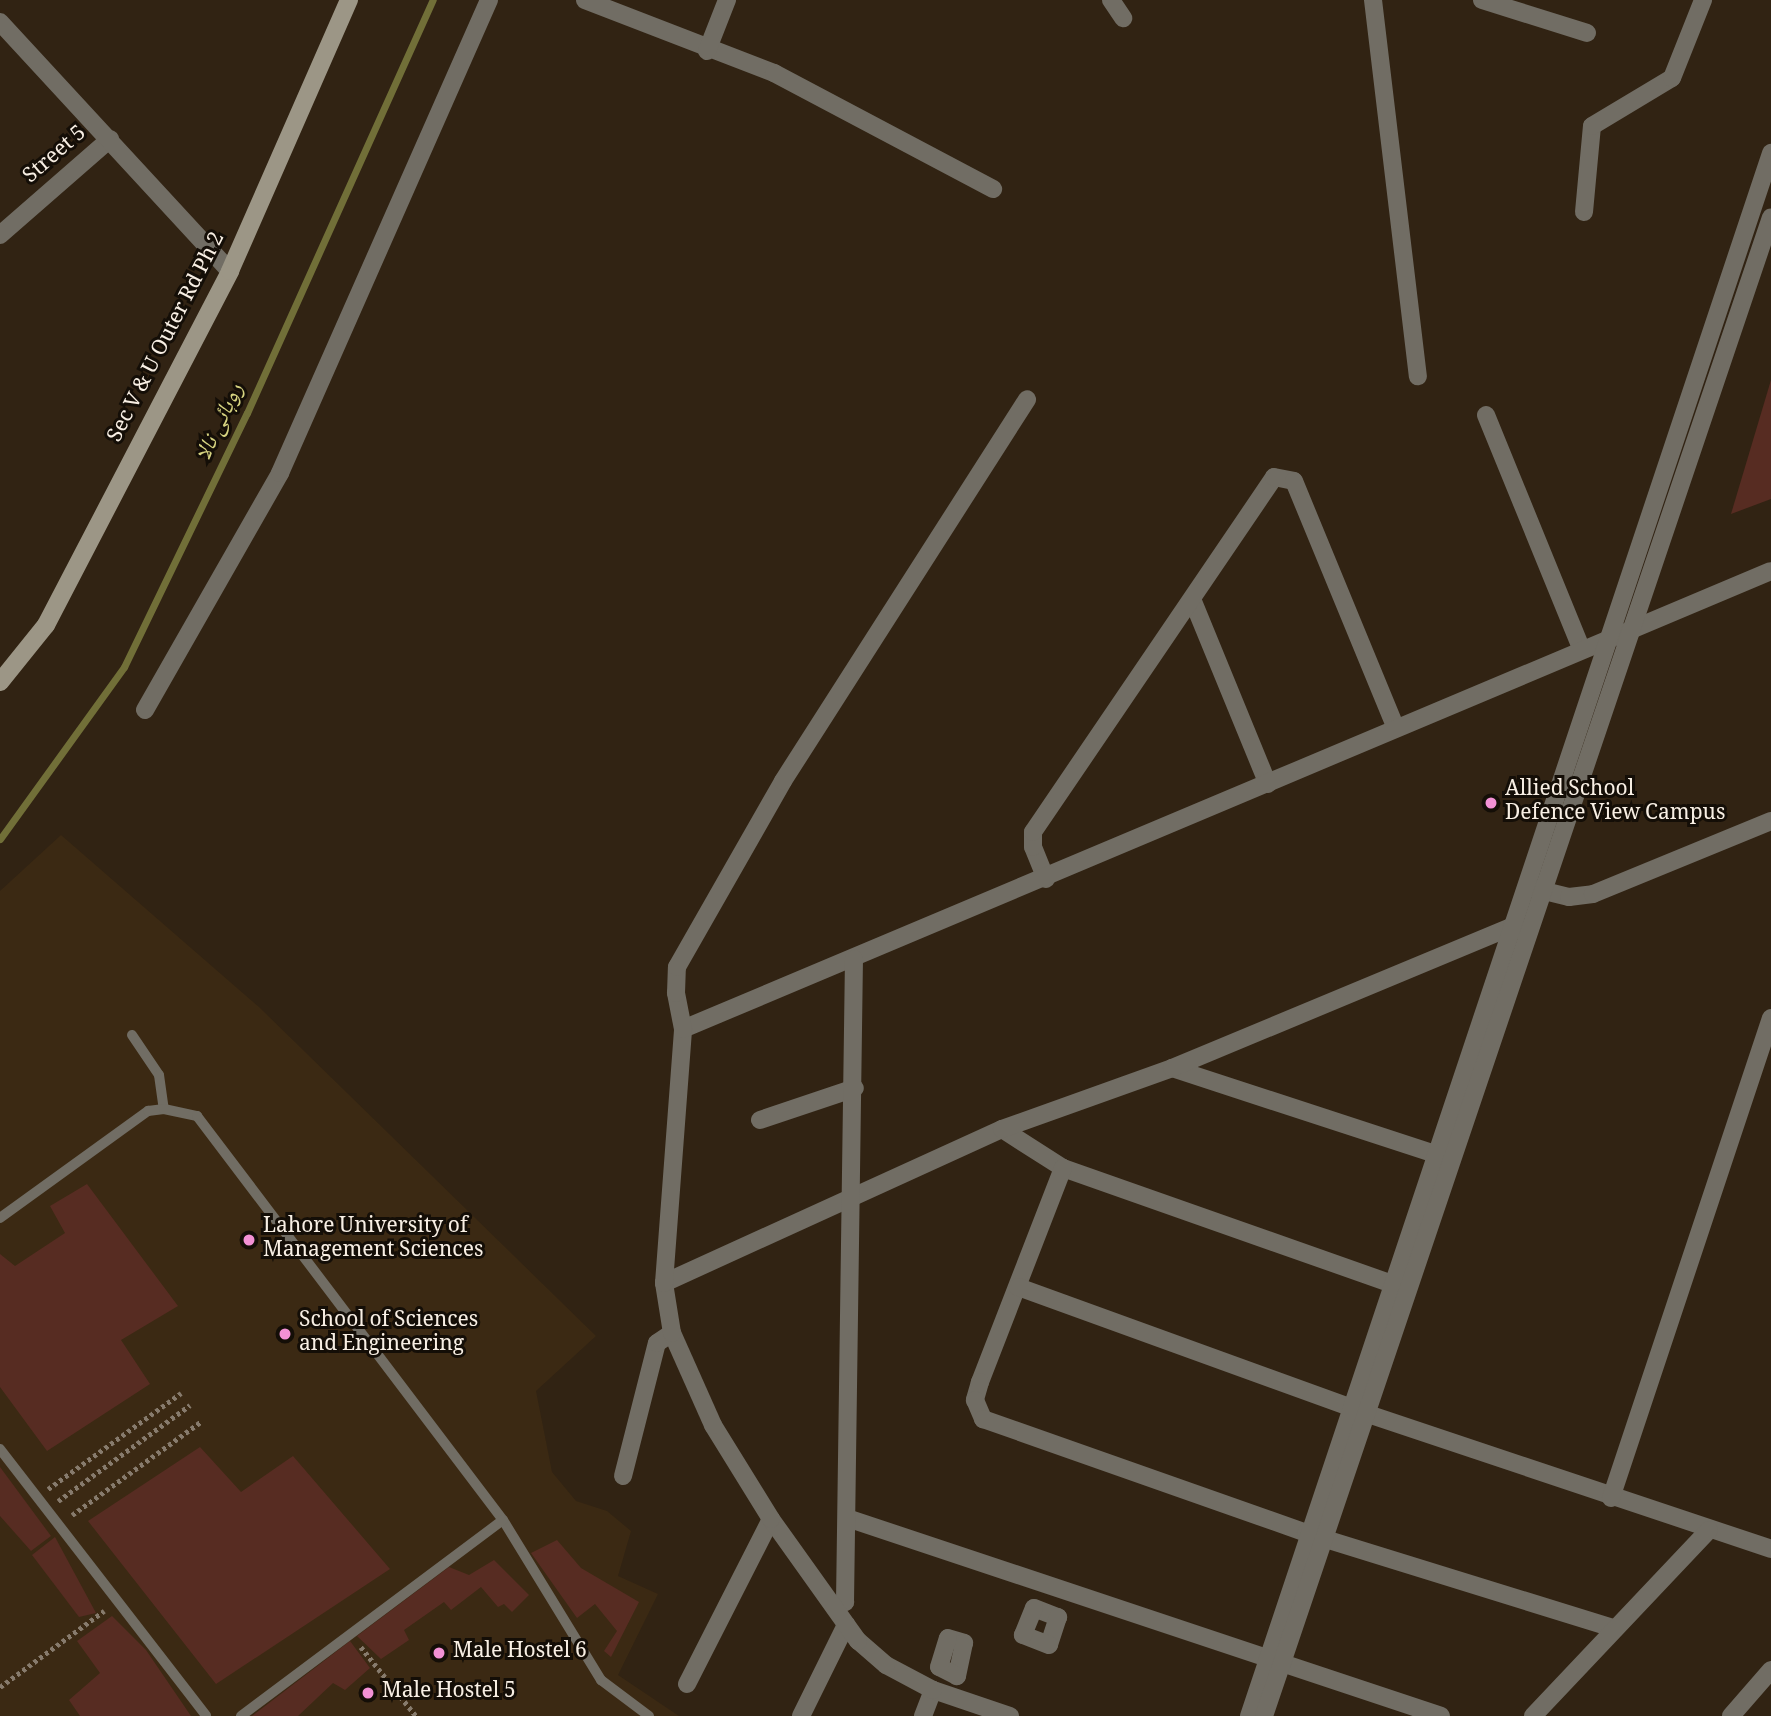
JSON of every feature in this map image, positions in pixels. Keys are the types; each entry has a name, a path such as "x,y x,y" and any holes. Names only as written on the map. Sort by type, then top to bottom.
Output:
{"main road":[{"name":"Sec V & U Outer Rd Ph 2","path":"0,682 46,625 230,271 349,0"}],"street":[{"path":"145,710 280,473 489,0"},
{"path":"585,0 707,51 774,73 993,189"},
{"path":"707,51 727,0"},
{"path":"1111,0 1123,18"},
{"path":"1373,0 1418,376"},
{"path":"1482,0 1587,33"},
{"path":"1584,212 1592,126 1672,78 1703,0"},
{"path":"0,22 230,271"},
{"name":"Street 5","path":"0,235 110,139"},
{"path":"1443,1155 1531,933 1534,889 1611,637 1771,153"},
{"path":"1264,1716 1274,1663 1315,1536 1349,1406 1399,1286 1443,1155 1511,927 1534,889 1631,628 1771,217"},
{"path":"1010,1716 933,1690 872,1655 846,1625 771,1519 713,1425 672,1333 664,1283 683,1029 676,993 677,967 783,781 1027,399"},
{"path":"1486,415 1581,648"},
{"path":"1046,879 1033,848 1033,832 1274,477 1289,477 1396,728"},
{"path":"683,1029 1046,879 1074,860 1268,784 1581,648 1771,571"},
{"path":"1192,599 1268,784"},
{"path":"1534,889 1569,897 1593,894 1771,821"},
{"path":"664,1283 851,1201 1002,1129 1172,1068 1511,927 1531,933"},
{"path":"834,1606 845,1602 855,1088 854,959"},
{"path":"1611,1498 1771,1018"},
{"path":"1172,1068 1443,1155"},
{"path":"760,1120 855,1088"},
{"path":"1002,1129 1063,1168 1399,1286"},
{"path":"1063,1168 975,1400 983,1419 1315,1536 1612,1628"},
{"path":"1315,1536 1368,1414 1399,1286"},
{"path":"1018,1287 1368,1414 1611,1498 1771,1549"},
{"path":"623,1476 657,1343 672,1333"},
{"path":"847,1518 1274,1663 1441,1716"},
{"path":"687,1684 771,1519"},
{"path":"1533,1716 1612,1628 1709,1530"},
{"path":"801,1716 846,1625"},
{"path":"1249,1716 1274,1663"},
{"path":"1737,1715 1771,1671"},
{"path":"923,1716 933,1690"}],"lane":[{"path":"132,1035 159,1075 164,1109"},
{"path":"0,1218 137,1117 164,1109 197,1116 503,1520 601,1681 649,1716"},
{"path":"0,1448 206,1716"},
{"path":"241,1716 503,1520"}],"path":[{"path":"38,1498 181,1393"},
{"path":"46,1509 190,1405"},
{"path":"58,1525 202,1421"},
{"path":"0,1687 115,1603"},
{"path":"351,1635 416,1716"}],"shaded area":[{"path":"1771,380 1771,499 1731,514"},
{"name":"Lahore University of Management Sciences","path":"61,835 259,1007 596,1336 536,1391 552,1472 576,1501 607,1511 631,1531 618,1576 658,1594 618,1675 679,1716 0,1716 0,891"},
{"path":"87,1184 178,1306 121,1340 150,1384 47,1451 0,1387 0,1254 15,1266 65,1233 50,1206"},
{"path":"200,1447 241,1492 293,1456 390,1569 216,1684 88,1521"},
{"path":"0,1467 51,1536 31,1551 0,1516"},
{"path":"55,1537 96,1613 79,1617 32,1555"},
{"path":"557,1540 581,1568 639,1602 611,1657 604,1651 617,1631 595,1604 577,1618 531,1553"},
{"path":"494,1560 529,1595 512,1612 504,1604 498,1607 481,1587 451,1610 444,1602 404,1630 409,1640 381,1659 357,1636 449,1567 469,1575"},
{"path":"112,1616 146,1650 191,1716 80,1716 69,1700 100,1673 77,1641"},
{"path":"350,1641 370,1668 345,1690 333,1683 298,1716 252,1716"}],"waterway":[{"name":"روہائی نالا","path":"0,839 124,667 247,413 433,0"}],"place":[{"name":"Allied School Defence View Campus","path":"1491,803"},
{"name":"Lahore University of Management Sciences","path":"249,1240"},
{"name":"School of Sciences and Engineering","path":"285,1334"},
{"name":"Male Hostel 6","path":"439,1653"},
{"name":"Male Hostel 5","path":"368,1693"}]}
